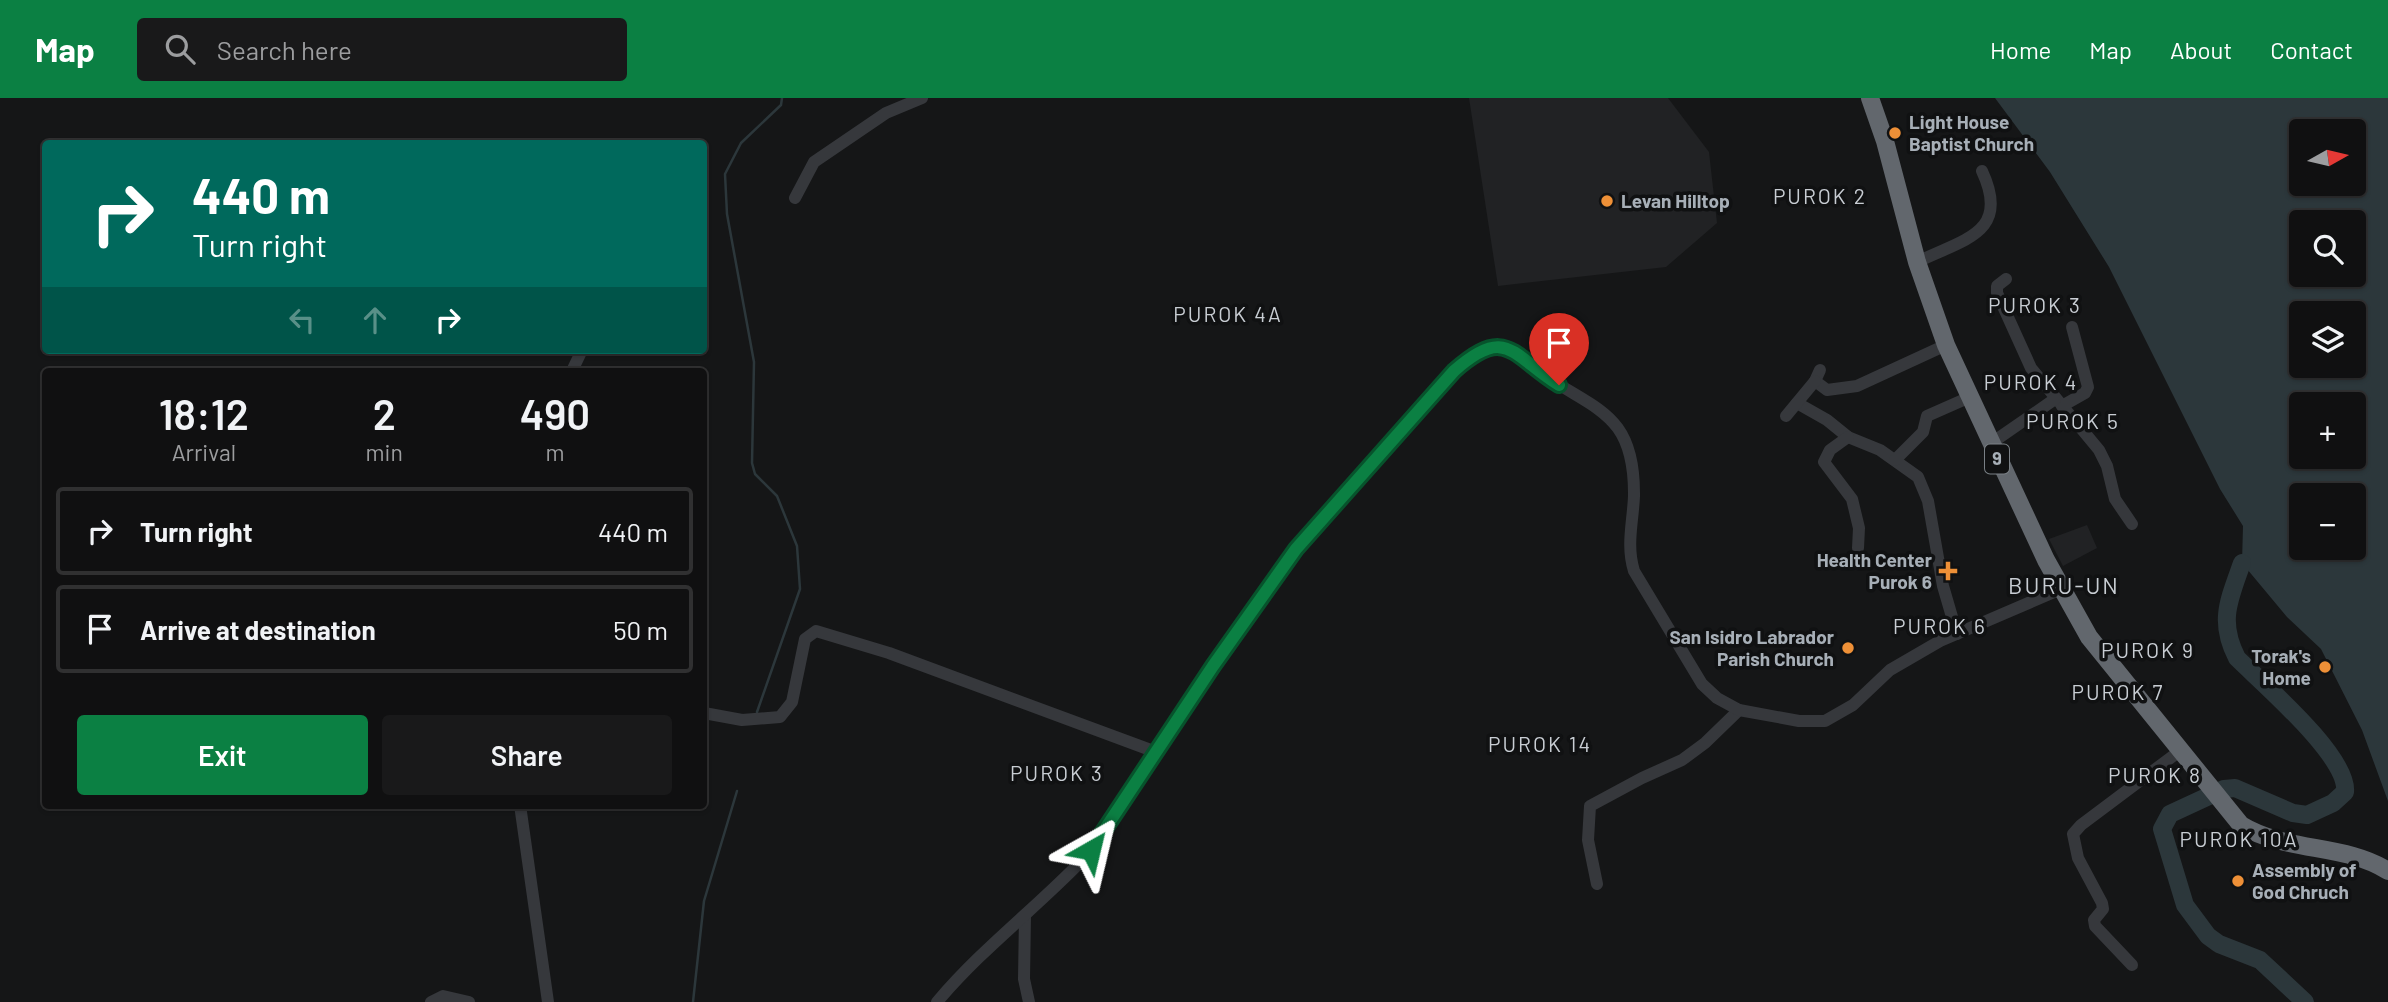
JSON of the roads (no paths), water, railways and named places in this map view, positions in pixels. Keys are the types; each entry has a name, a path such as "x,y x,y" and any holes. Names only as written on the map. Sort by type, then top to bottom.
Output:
{"highway":[{"name":"9","path":"1870,98 1885,141 1917,262 1946,345 1990,444 2061,589 2089,637 2241,825 2258,835 2304,848 2362,859 2388,871"}],"street":[{"path":"794,198 814,162 886,113 922,98"},
{"path":"1917,262 1972,235 1989,219 1992,197 1982,171"},
{"path":"2006,279 1997,289 2001,304 2031,368 2099,450 2107,466 2115,499 2132,524"},
{"path":"1990,444 2059,402 2085,393 2088,387 2072,327"},
{"path":"1786,416 1817,376 1831,391 1857,386 1946,345"},
{"path":"937,1002 1025,915 1056,889 1100,840 1156,752 1296,549 1454,371 1481,351 1500,346 1514,351 1545,376 1601,409 1619,428 1633,478 1629,549 1634,571 1702,684 1717,698 1739,710 1799,721 1825,721 1846,710 1890,670 1957,634 2061,589"},
{"path":"1895,460 1923,432 1927,416 1969,397"},
{"path":"1797,403 1827,420 1848,437 1880,450 1918,477 1925,489 1942,586 1957,634"},
{"path":"1848,437 1830,450 1824,462 1852,499 1858,528 1858,548"},
{"path":"707,714 742,720 780,718 792,702 805,639 816,631 889,653 1156,752"},
{"path":"1597,884 1588,840 1590,806 1682,760 1705,743 1739,710"},
{"path":"2132,965 2095,926 2094,920 2102,909 2102,903 2078,858 2073,834 2081,825 2181,750"},
{"path":"521,809 548,1002"},
{"path":"1025,915 1024,979 1029,1002"},
{"path":"431,1002 443,996 469,1002"}],"waterway":[{"path":"757,712 800,589 797,546 777,496 755,474 752,463 754,362 727,214 725,174 741,143 781,105 782,98"},
{"path":"2242,563 2227,610 2231,645 2237,658 2319,741 2343,777 2345,792 2333,803 2307,815 2293,813 2235,788 2224,789 2170,814 2162,829 2185,905 2208,936 2219,944 2260,960 2305,1002"},
{"path":"693,1002 704,901 737,791"}],"place":[{"name":"Light House Baptist Church","path":"1895,133"},
{"name":"Levan Hilltop","path":"1607,201"},
{"name":"Health Center Purok 6","path":"1948,571"},
{"name":"San Isidro Labrador Parish Church","path":"1848,648"},
{"name":"Torak's Home","path":"2325,667"},
{"name":"Assembly of God Chruch","path":"2238,881"}],"district":[{"name":"PUROK 2","path":"1820,197"},
{"name":"PUROK 3","path":"2035,306"},
{"name":"PUROK 4A","path":"1228,315"},
{"name":"PUROK 4","path":"2031,383"},
{"name":"PUROK 5","path":"2073,422"},
{"name":"BURU-UN","path":"2064,586"},
{"name":"PUROK 6","path":"1940,627"},
{"name":"PUROK 9","path":"2148,651"},
{"name":"PUROK 7","path":"2118,693"},
{"name":"PUROK 14","path":"1540,745"},
{"name":"PUROK 3","path":"1057,774"},
{"name":"PUROK 8","path":"2155,776"},
{"name":"PUROK 10A","path":"2239,840"}]}
